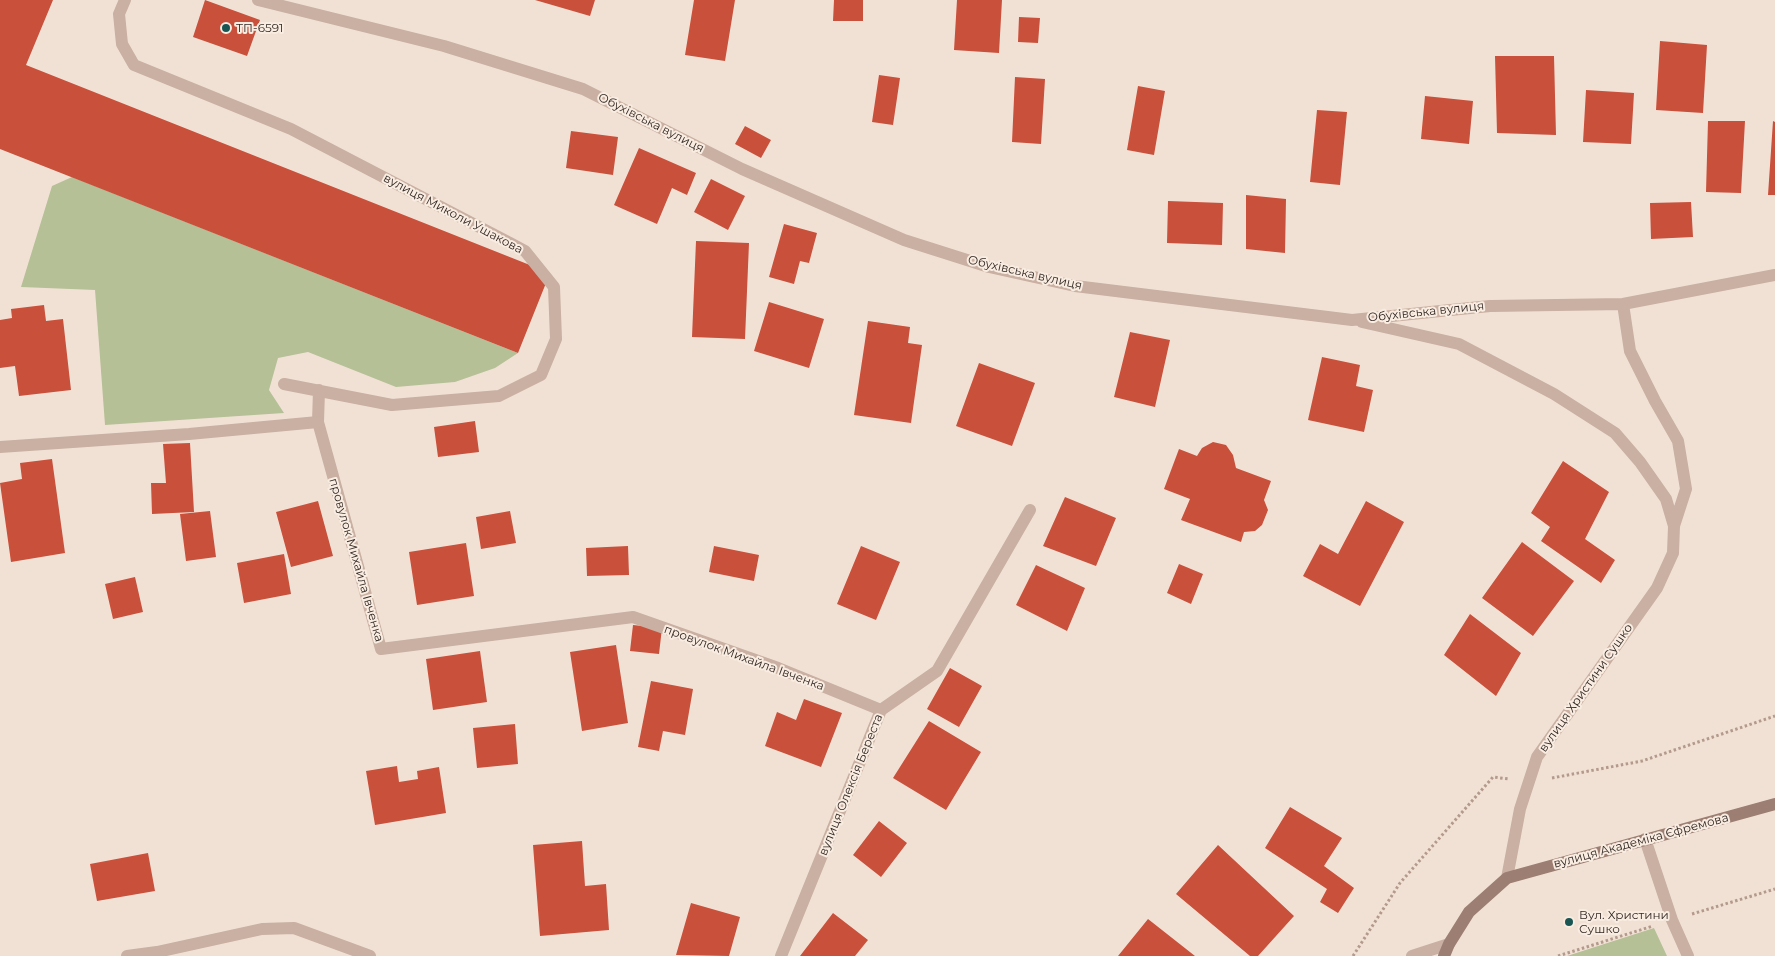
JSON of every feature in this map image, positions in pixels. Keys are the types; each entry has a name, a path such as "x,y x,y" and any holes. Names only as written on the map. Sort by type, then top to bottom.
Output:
{"street":[{"name":"вулиця Миколи Ушакова","path":"125,0 119,14 122,44 134,65 291,129 512,244 525,252 554,287 556,339 541,374 499,396 392,405 284,384"},
{"name":"Обухівська вулиця","path":"258,0 444,46 583,89 751,173 904,240 989,267 1075,286 1352,320 1490,306 1623,304 1775,275"},
{"name":"вулиця Христини Сушко","path":"1507,878 1520,809 1537,756 1658,588 1673,553 1674,526 1686,489 1678,441 1630,351 1623,304"},
{"name":"вулиця Христини Сушко","path":"1352,320 1459,344 1554,394 1615,433 1640,462 1666,499 1674,526"},
{"path":"0,447 189,434 318,422 319,390"},
{"name":"провулок Михайла Івченка","path":"318,422 381,649 633,617 778,668 881,710"},
{"name":"вулиця Олексія Береста","path":"781,956 881,710 937,671 1030,510"},
{"name":"вулиця Академіка Єфремова","path":"1507,878 1775,804"},
{"path":"1645,839 1672,920 1688,956"},
{"path":"1412,956 1446,950 1469,912 1507,878"},
{"path":"127,956 157,952 262,929 294,928 370,956"}],"green space":[{"path":"72,177 518,353 495,368 455,382 396,387 308,352 278,358 269,390 284,413 105,425 95,290 21,287 52,186"},
{"path":"1654,928 1667,956 1567,956"}],"building":[{"path":"0,0 53,0 26,65 550,273 518,353 0,149"},
{"name":"ТП-6591","path":"205,0 260,20 247,56 193,37"},
{"path":"535,0 595,0 590,16"},
{"path":"694,0 735,0 725,61 685,55"},
{"path":"834,0 863,0 863,21 833,21"},
{"path":"957,0 1002,0 999,53 954,50"},
{"path":"1019,17 1040,18 1038,43 1018,42"},
{"path":"1660,41 1707,45 1703,113 1656,110"},
{"path":"1495,56 1554,56 1556,135 1497,133"},
{"path":"879,75 900,78 893,125 872,122"},
{"path":"1015,77 1045,79 1041,144 1012,142"},
{"path":"1138,86 1165,91 1154,155 1127,150"},
{"path":"1586,90 1634,93 1631,144 1583,142"},
{"path":"1425,96 1473,101 1469,144 1421,139"},
{"path":"1317,110 1347,112 1340,185 1310,182"},
{"path":"1708,121 1745,121 1741,193 1706,192"},
{"path":"1773,121 1775,122 1775,195 1768,195"},
{"path":"745,126 771,140 761,158 735,144"},
{"path":"571,131 618,137 613,175 566,168"},
{"path":"639,148 696,173 687,195 672,188 657,224 614,205"},
{"path":"711,179 745,196 728,230 694,212"},
{"path":"1246,195 1286,199 1285,253 1246,249"},
{"path":"1168,201 1223,203 1222,245 1167,243"},
{"path":"1691,202 1693,237 1651,239 1650,203"},
{"path":"784,224 817,233 809,263 800,261 794,284 769,277"},
{"path":"696,241 749,243 745,339 692,337"},
{"path":"769,302 824,319 809,368 754,351"},
{"path":"44,305 46,321 63,319 71,390 19,396 15,366 0,368 0,320 12,318 11,309"},
{"path":"868,321 910,327 908,343 922,345 911,423 854,415"},
{"path":"1130,332 1170,340 1155,407 1114,397"},
{"path":"1322,357 1360,365 1356,386 1373,390 1364,432 1308,420"},
{"path":"979,363 1035,383 1012,446 956,426"},
{"path":"475,421 479,452 438,457 434,427"},
{"path":"1213,442 1226,445 1233,455 1236,468 1271,481 1264,500 1268,510 1262,525 1255,531 1244,532 1241,542 1181,520 1190,499 1164,489 1179,449 1197,456 1202,448"},
{"path":"190,443 194,512 152,514 151,483 166,483 163,444"},
{"path":"52,459 65,553 11,562 0,483 22,479 20,463"},
{"path":"1563,461 1609,492 1585,539 1615,560 1601,583 1541,541 1550,527 1531,513"},
{"path":"1065,497 1116,518 1096,566 1043,546"},
{"path":"318,501 333,556 291,567 276,512"},
{"path":"1366,501 1404,522 1360,606 1303,576 1320,544 1338,554"},
{"path":"210,511 216,557 186,561 180,514"},
{"path":"510,511 516,543 481,549 476,517"},
{"path":"1522,542 1574,581 1533,636 1482,598"},
{"path":"466,543 474,596 417,605 409,552"},
{"path":"628,546 629,575 587,576 586,548"},
{"path":"714,546 759,555 754,581 709,572"},
{"path":"861,546 900,562 876,620 837,604"},
{"path":"284,554 291,594 244,603 237,563"},
{"path":"1179,564 1203,574 1191,604 1167,593"},
{"path":"1036,565 1085,588 1067,631 1016,605"},
{"path":"135,577 143,612 113,619 105,584"},
{"path":"1470,614 1521,653 1496,696 1444,655"},
{"path":"633,625 662,628 659,654 630,651"},
{"path":"616,645 628,723 582,731 570,652"},
{"path":"480,651 487,702 433,710 426,659"},
{"path":"950,668 982,686 959,727 927,709"},
{"path":"651,681 693,689 685,735 663,731 659,751 638,747"},
{"path":"804,699 842,713 821,767 765,746 777,712 796,720"},
{"path":"929,721 981,752 946,810 893,778"},
{"path":"515,724 518,764 477,768 473,728"},
{"path":"397,766 399,782 418,779 417,771 439,767 446,813 375,825 366,771"},
{"path":"1290,807 1342,838 1324,866 1354,888 1338,913 1320,902 1327,889 1265,848"},
{"path":"879,821 907,843 881,877 853,855"},
{"path":"582,841 585,886 606,884 609,930 540,936 533,845"},
{"path":"1218,845 1294,916 1258,956 1250,956 1176,894"},
{"path":"148,853 155,891 97,901 90,864"},
{"path":"691,903 740,917 729,956 676,955"},
{"path":"833,913 868,940 855,956 800,956"},
{"path":"1148,919 1195,956 1118,956"}],"place":[{"name":"ТП-6591","path":"226,28"},
{"name":"Вул. Христини Сушко","path":"1569,922"}]}
